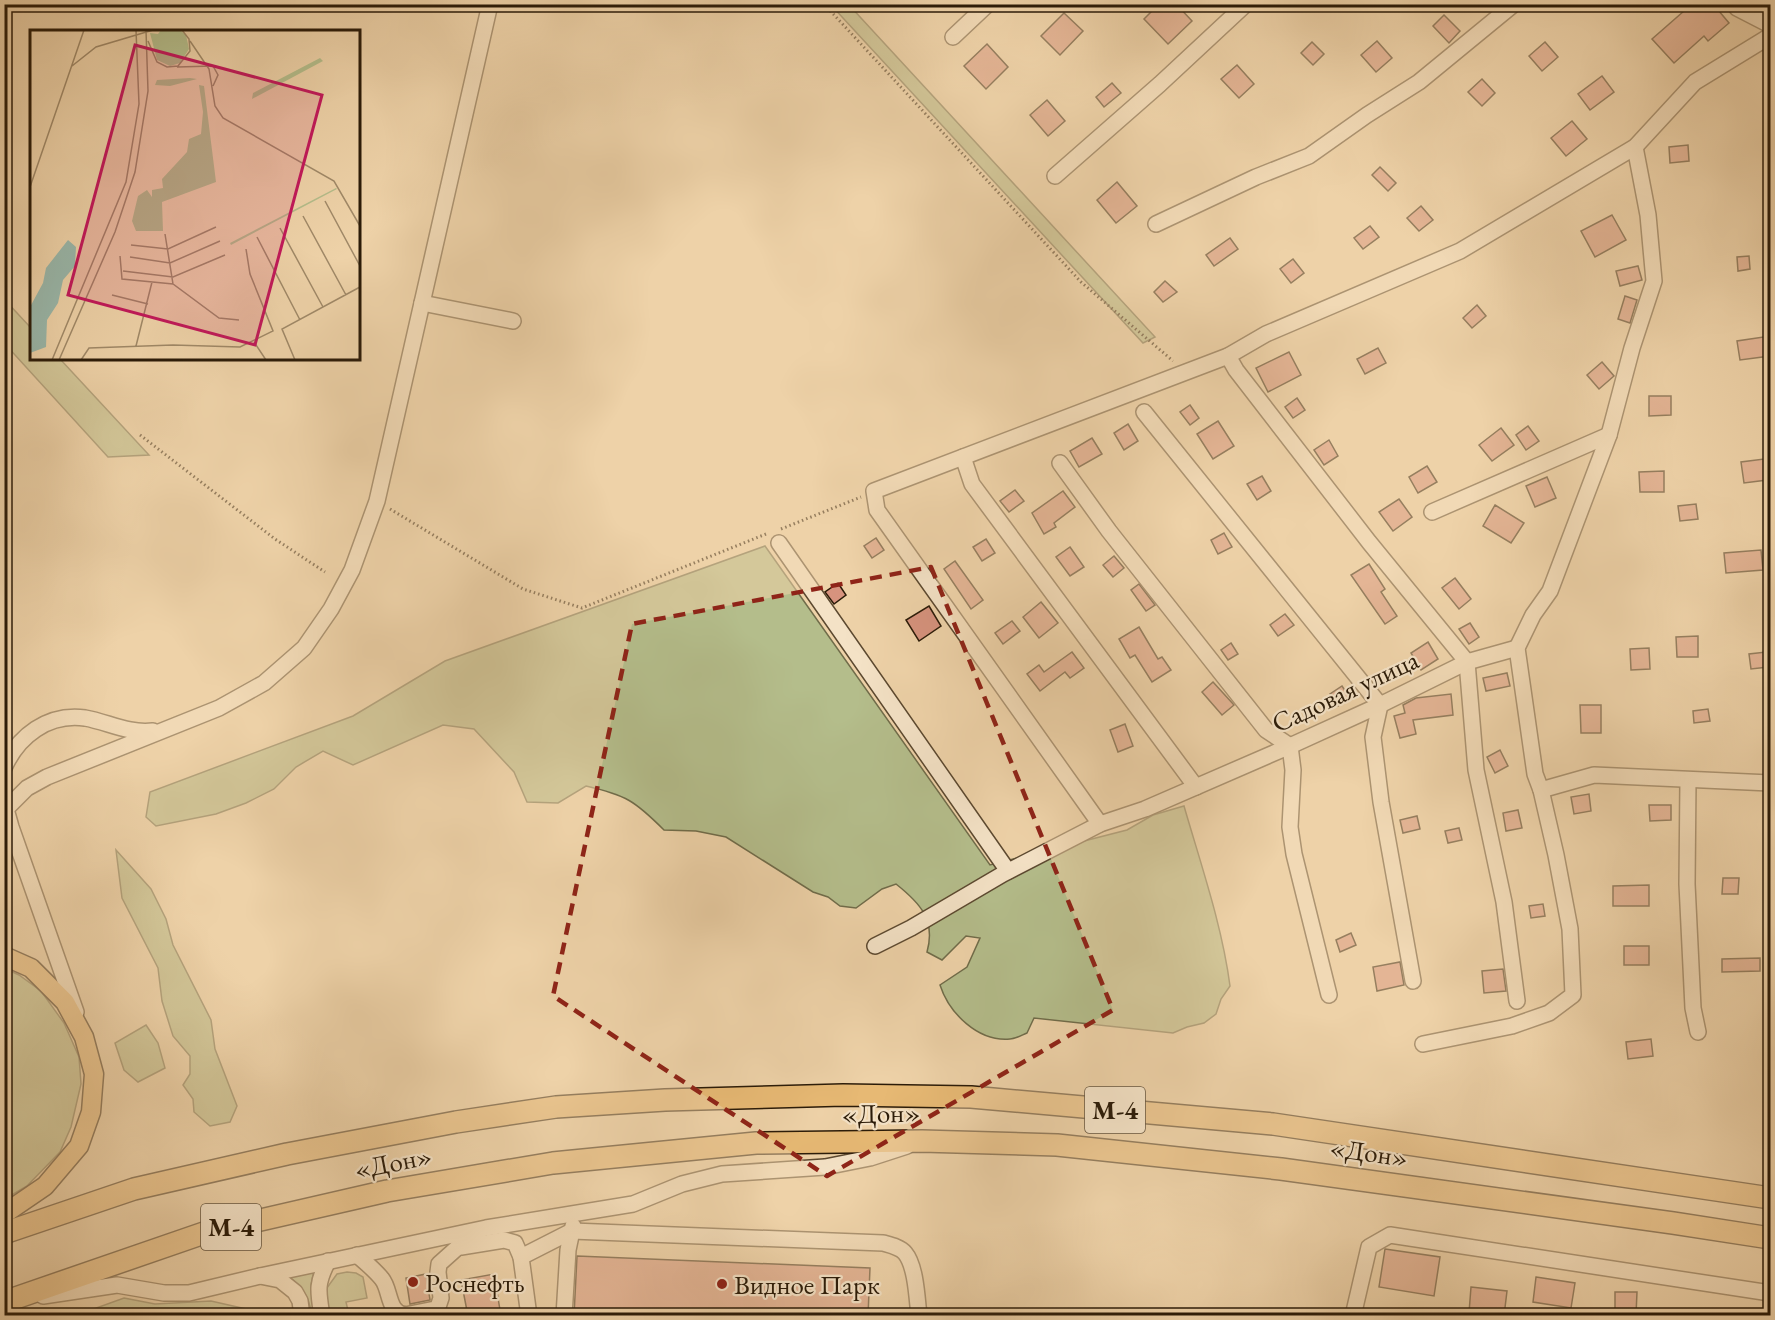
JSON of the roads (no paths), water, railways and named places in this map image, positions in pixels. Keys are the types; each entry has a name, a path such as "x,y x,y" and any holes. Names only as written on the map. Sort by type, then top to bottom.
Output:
{"highway":[{"name":"«Дон»","path":"4,1233 134,1189 287,1154 456,1122 556,1107 665,1100 843,1095 971,1097 1273,1124 1770,1198"},
{"name":"«Дон»","path":"4,1302 204,1233 387,1191 553,1163 756,1143 922,1141 1057,1145 1281,1169 1672,1223 1770,1239"}],"main road":[{"path":"4,956 31,968 65,1002 84,1037 94,1074 91,1112 79,1146 45,1186 4,1214"}],"street":[{"path":"84,1037 5,807 27,788 47,777 219,708 264,683 304,648 331,609 352,570 377,501 490,4"},
{"path":"953,37 988,4"},
{"path":"1055,176 1160,84 1245,4"},
{"path":"1156,225 1256,177 1309,156 1419,82 1514,4"},
{"path":"1734,4 1737,8 1753,9 1770,26"},
{"path":"1100,824 877,510 874,492 1228,356 1266,334 1460,251 1635,147 1695,82 1770,36"},
{"path":"1424,1044 1512,1026 1549,1013 1573,995 1570,929 1556,855 1535,774 1517,648 1533,615 1550,591 1609,435 1632,348 1654,281 1648,214 1635,147"},
{"path":"422,303 513,321"},
{"path":"1228,356 1236,370 1369,542 1467,662 1476,770 1504,902 1517,1001"},
{"path":"1144,412 1380,705 1373,737 1381,802 1413,981"},
{"path":"1432,513 1609,435"},
{"path":"963,457 972,484 1196,787"},
{"path":"1060,463 1116,540 1266,730 1290,746 1293,770 1290,827 1294,854 1329,995"},
{"path":"774,536 1008,871"},
{"name":"Садовая улица","path":"875,946 911,928 1008,871 1100,824 1145,809 1290,746 1467,662 1517,648"},
{"path":"4,768 11,753 22,739 37,728 55,720 71,717 87,719 125,730 143,732 165,730"},
{"path":"1541,790 1594,776 1770,783"},
{"path":"1688,780 1687,884 1693,1008 1698,1032"},
{"path":"4,1302 117,1285 164,1293 189,1293 486,1228 577,1215 633,1204 682,1184 722,1174 825,1167 870,1158 922,1141"},
{"path":"564,1316 568,1250 577,1215"},
{"path":"357,1255 383,1280 397,1312 405,1315 435,1309 441,1298 439,1264 458,1247 486,1228"},
{"path":"521,1257 572,1231 883,1243 895,1246 904,1252 910,1262 919,1316"},
{"path":"1353,1316 1369,1247 1390,1235 1770,1293"},
{"path":"458,1247 504,1240 515,1244 521,1257 530,1316"},
{"path":"322,1316 319,1278 328,1261"},
{"path":"260,1276 280,1280 296,1292 302,1316"}],"place":[{"name":"Роснефть","path":"413,1282"},
{"name":"Видное Парк","path":"722,1284"}]}
